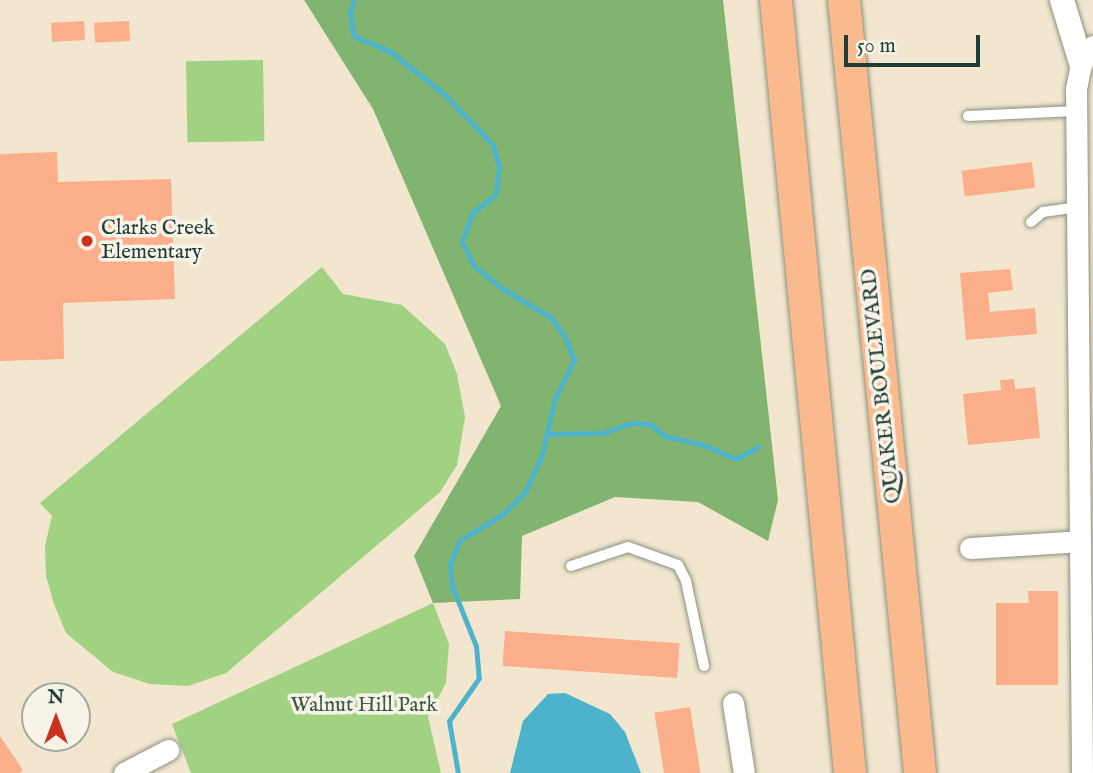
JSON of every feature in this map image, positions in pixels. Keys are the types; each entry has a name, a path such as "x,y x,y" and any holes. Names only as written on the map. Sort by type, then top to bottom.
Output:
{"main road":[{"path":"776,0 850,773"},
{"name":"QUAKER BOULEVARD","path":"844,0 920,773"}],"street":[{"path":"1062,0 1087,55 1076,111 1082,773"},
{"path":"970,548 1080,541"},
{"path":"733,703 744,773"},
{"path":"124,773 168,750"}],"lane":[{"path":"968,116 1076,111"},
{"path":"1031,222 1043,212 1077,207"},
{"path":"571,566 628,547 678,565 686,581 704,666"}],"green space":[{"path":"304,0 723,0 778,500 768,541 698,502 615,497 522,536 520,599 433,603 414,556 501,406 373,109"},
{"path":"263,60 264,141 187,142 186,61"},
{"path":"322,267 343,294 402,305 445,344 457,374 465,417 457,465 440,492 226,673 188,686 150,684 113,672 66,633 46,576 45,546 52,516 40,503"},
{"name":"Walnut Hill Park","path":"433,603 449,644 446,683 428,717 441,773 191,773 172,724"}],"water":[{"path":"565,693 610,714 625,732 641,773 510,773 523,721 548,694"}],"building":[{"path":"84,21 85,40 52,42 51,23"},
{"path":"129,21 130,41 95,43 94,23"},
{"name":"Clarks Creek Elementary","path":"57,152 58,182 171,179 175,299 63,303 64,359 0,361 0,154"},
{"path":"1032,162 1035,188 965,196 962,171"},
{"path":"1010,269 1013,290 988,293 990,312 1035,308 1037,334 966,340 960,273"},
{"path":"1014,379 1015,389 1035,387 1040,438 968,445 963,394 1001,390 1000,380"},
{"path":"1028,591 1058,591 1058,685 996,685 996,603 1029,603"},
{"path":"505,631 680,643 677,678 503,666"},
{"path":"690,707 700,773 664,773 654,713"},
{"path":"0,736 23,770 19,773 0,773"}],"waterway":[{"path":"354,0 350,12 354,36 391,52 444,94 493,145 499,168 495,195 473,212 462,241 473,265 503,289 550,317 565,337 574,360 555,398 542,455 525,492 503,514 459,541 450,564 452,586 476,646 479,678 449,721 458,773"},
{"path":"547,434 604,433 630,423 650,424 665,436 701,444 736,459 758,447"}],"place":[{"name":"Clarks Creek Elementary","path":"87,241"}]}
